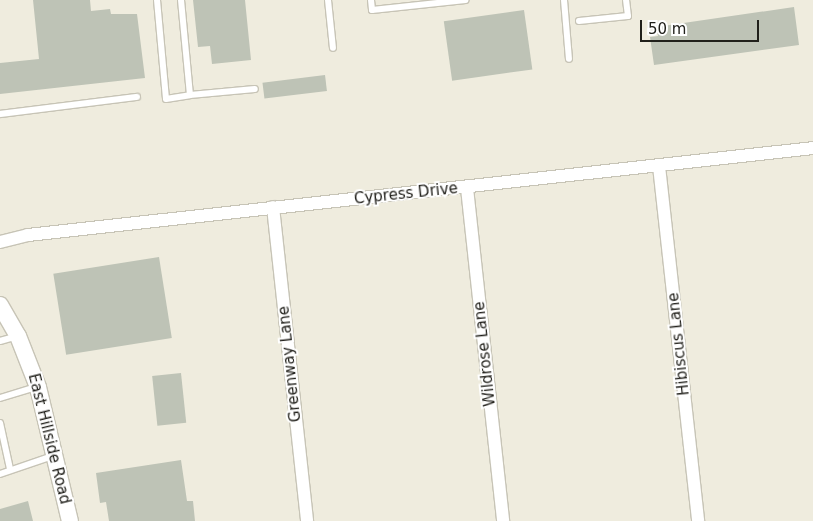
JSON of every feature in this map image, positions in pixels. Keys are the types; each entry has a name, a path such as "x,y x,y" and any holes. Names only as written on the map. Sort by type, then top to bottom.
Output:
{"street":[{"name":"Cypress Drive","path":"0,242 28,235 467,188 813,148"},
{"name":"Hibiscus Lane","path":"659,166 698,521"},
{"name":"Wildrose Lane","path":"467,188 503,521"},
{"name":"Greenway Lane","path":"273,208 307,521"},
{"name":"East Hillside Road","path":"0,304 18,336 38,387 70,521"}],"lane":[{"path":"157,0 166,99 255,89"},
{"path":"181,0 190,95"},
{"path":"328,0 333,48"},
{"path":"371,0 372,10 465,0"},
{"path":"564,0 569,59"},
{"path":"579,21 628,16 626,0"},
{"path":"0,114 137,97"},
{"path":"0,341 18,336"},
{"path":"0,398 38,387"},
{"path":"0,423 10,469"},
{"path":"0,474 10,469 54,456"}],"building":[{"path":"33,0 90,0 91,11 110,9 111,14 137,14 145,78 0,94 0,63 39,59"},
{"path":"193,0 245,0 251,60 212,64 210,46 198,47"},
{"path":"794,7 799,45 654,65 650,37 658,36 656,27"},
{"path":"524,10 532,69 452,81 444,21"},
{"path":"325,75 327,91 264,99 262,83"},
{"path":"159,257 172,338 66,355 53,274"},
{"path":"181,373 186,423 157,426 152,376"},
{"path":"181,460 187,501 193,501 195,521 109,521 106,502 100,503 96,473"},
{"path":"28,501 33,521 0,521 0,509"}]}
